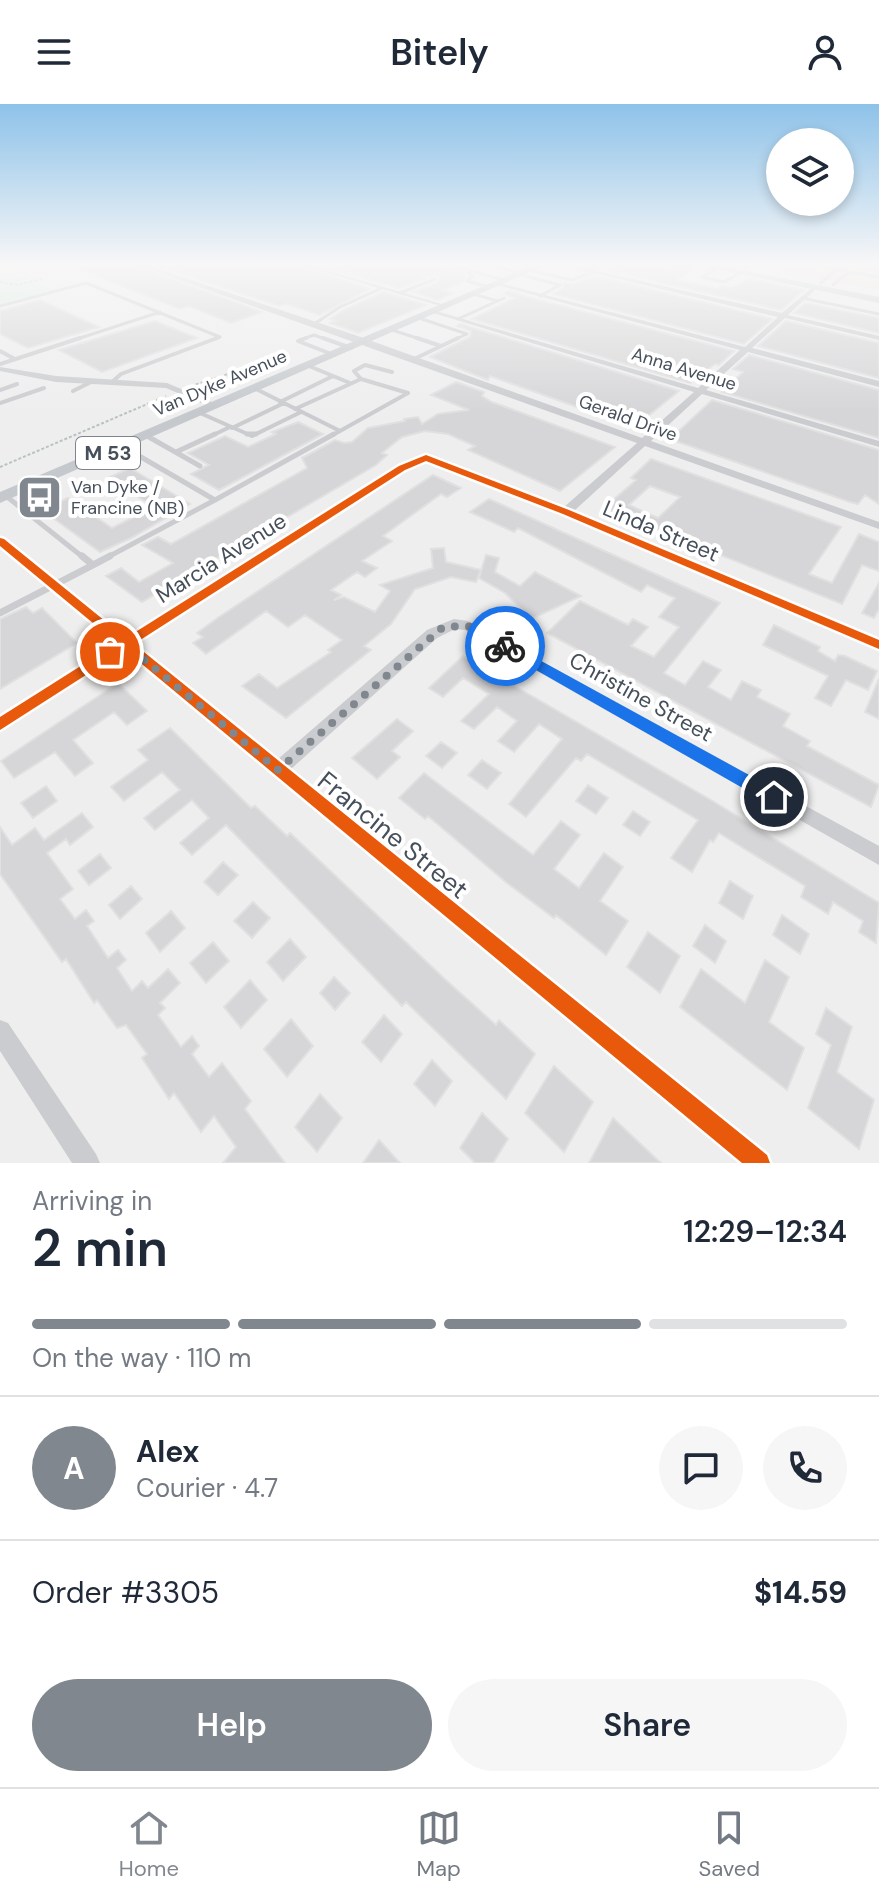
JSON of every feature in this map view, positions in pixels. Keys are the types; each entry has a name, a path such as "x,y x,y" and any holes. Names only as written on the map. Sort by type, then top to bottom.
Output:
{"main road":[{"name":"Van Dyke Avenue","path":"3,497 256,389 302,363 334,355 430,313"}],"street":[{"name":"Gerald Drive","path":"283,313 879,526"},
{"name":"Anna Avenue","path":"439,313 879,444"},
{"path":"606,313 879,384"},
{"path":"771,313 879,338"},
{"path":"566,512 785,313"},
{"path":"0,367 91,382 155,385 181,390 208,410"},
{"name":"Linda Street","path":"426,458 566,512 879,645"},
{"name":"Marcia Avenue","path":"0,724 402,468 426,458"},
{"name":"Francine Street","path":"0,541 759,1163"},
{"name":"Christine Street","path":"278,770 432,634 454,624 468,626 879,856"},
{"path":"0,1031 87,1163"}],"lane":[{"path":"0,367 15,359 156,313"},
{"path":"112,382 121,374 220,337 163,313"},
{"path":"314,324 330,313"},
{"path":"458,319 470,313"},
{"path":"412,360 467,332 419,318"},
{"path":"392,330 441,346"},
{"path":"334,355 298,341 314,335 351,348"},
{"path":"0,351 15,359"},
{"path":"302,363 350,383"},
{"path":"0,613 215,500 408,393 361,379 354,371 369,365 392,372"},
{"path":"176,452 333,376"},
{"path":"208,410 231,428 252,436 361,379"},
{"path":"73,391 91,382"},
{"path":"0,390 17,384"},
{"path":"0,403 44,388"},
{"path":"256,389 340,431"},
{"path":"147,436 200,466"},
{"path":"122,446 215,500"},
{"path":"3,497 93,565"}],"path":[{"path":"0,467 181,390 259,364 302,363"}],"building":[{"path":"0,313 69,313 99,327 28,348 0,334"},
{"path":"207,313 258,313 231,323"},
{"path":"338,313 406,313 358,333 330,323 336,321 330,319"},
{"path":"483,313 590,313 734,351 719,365 715,364 690,383 472,319"},
{"path":"627,313 749,313 772,319 744,344"},
{"path":"796,313 856,313 879,318 879,333"},
{"path":"155,321 197,338 102,372 59,350"},
{"path":"786,321 879,343 879,378 758,346"},
{"path":"460,324 679,391 634,427 490,376 488,380 430,357 470,337 471,331 457,326"},
{"path":"749,355 879,390 879,438 722,392 743,372 733,369"},
{"path":"456,382 484,392 482,396 492,402 615,447 560,491 468,450 475,446 448,434 425,431 402,437 382,453 387,455 376,465 142,602 106,576 121,568 139,582 173,563 142,545 158,537 171,544 307,468 302,458 335,440 352,442 368,428 418,417 422,424 438,414 469,410 431,395"},
{"path":"712,400 879,450 879,504 865,495 858,504 850,502 670,439"},
{"path":"298,422 323,434 219,490 191,474 209,465 188,453 225,436 248,447 276,434 272,432"},
{"path":"651,459 841,527 809,574 832,583 859,534 879,542 879,571 862,565 842,604 604,508 636,480 631,478","holes":["650,486 680,497 658,518 629,505"]},
{"path":"130,468 190,504 100,552 42,510 68,498 112,528 154,507 108,478"},
{"path":"433,475 461,488 447,497 441,494 383,536 392,541 362,561 377,568 365,577 357,572 331,590 341,595 334,600 344,597 375,612 390,591 380,585 433,568 431,549 444,548 446,562 481,570 476,582 451,577 415,589 391,624 364,646 371,650 286,718 242,686 259,674 277,688 331,652 328,650 342,640 305,615 288,627 266,611 206,654 193,643 203,637 197,633 219,617"},
{"path":"489,499 720,603 664,673 685,685 703,661 721,670 708,687 731,700 742,681 761,690 757,697 790,714 783,726 810,741 807,746 879,785 871,807 547,633 580,601 628,625 633,619 648,627 631,646 654,657 679,627 659,617 675,598 647,585 641,592 518,528 514,532 470,512"},
{"path":"486,555 499,558 495,572 520,586 535,572 581,596 531,619 505,593 479,578"},
{"path":"879,583 879,609 874,618 862,613"},
{"path":"26,607 33,613 42,608 77,643 0,689 0,619"},
{"path":"774,625 820,647 818,651 835,661 838,655 845,656 877,671 868,690 846,680 831,706 815,698 828,676 763,645"},
{"path":"463,656 711,800 879,903 876,943 859,932 863,921 833,902 828,914 801,897 805,886 719,833 713,842 710,840 692,872 671,858 698,820 587,754 581,761 576,758 526,817 509,804 562,739 539,724 514,752 498,741 517,721 497,707 474,729 461,721 489,694 463,678 443,697 429,688"},
{"path":"879,679 879,719 865,712"},
{"path":"118,683 147,711 127,725 114,712 73,740 93,763 75,776 55,752 14,778 1,761"},
{"path":"397,719 413,731 392,751 400,757 377,779 352,758"},
{"path":"170,728 251,808 255,806 287,836 290,833 447,981 496,1025 499,1020 535,1054 506,1099 406,1002 402,1006 226,825 192,855 180,843 209,818 192,800 155,830 144,818 180,790 162,772 124,801 111,787 148,760 138,750"},
{"path":"441,742 457,753 442,768 426,756"},
{"path":"482,760 501,773 487,789 468,775"},
{"path":"424,773 533,855 561,821 580,835 554,869 579,888 604,853 623,867 600,901 628,921 606,955 556,915 554,918 507,883 428,816 425,819 399,798"},
{"path":"588,785 608,798 596,814 576,801"},
{"path":"46,786 57,801 33,818 21,803"},
{"path":"633,811 650,822 640,836 623,825"},
{"path":"82,813 93,827 70,845 66,839 47,853 73,889 60,899 75,919 86,910 94,921 87,926 108,958 118,950 126,960 117,968 132,991 142,981 148,988 168,969 180,983 160,1003 165,1008 158,1015 181,1047 192,1036 199,1046 192,1054 209,1077 222,1063 251,1101 245,1109 285,1163 223,1163 236,1147 214,1116 201,1132 174,1093 169,1099 142,1058 147,1054 126,1025 117,1028 97,1000 94,1003 66,959 62,962 0,874 0,827 12,845 35,828 44,840"},
{"path":"100,854 111,868 89,885 78,871"},
{"path":"223,862 238,875 218,895 204,882"},
{"path":"730,881 753,896 743,919 719,903"},
{"path":"131,886 142,899 120,919 109,905"},
{"path":"253,902 270,918 252,938 234,921"},
{"path":"171,911 185,928 160,952 146,933"},
{"path":"782,915 809,934 800,954 773,935"},
{"path":"705,925 726,941 715,963 693,946"},
{"path":"648,932 680,956 660,993 627,967"},
{"path":"290,939 306,957 283,981 267,962"},
{"path":"213,942 229,961 206,983 190,963"},
{"path":"765,960 789,977 769,1022 804,1048 787,1090 680,1007 701,969 745,1003"},
{"path":"334,977 350,993 335,1010 320,993"},
{"path":"250,980 267,1000 241,1028 224,1007"},
{"path":"826,1008 852,1027 837,1072 874,1100 859,1149 808,1108 831,1045 816,1034"},
{"path":"384,1015 402,1034 381,1062 362,1042"},
{"path":"291,1019 313,1046 287,1077 264,1049"},
{"path":"432,1060 452,1081 435,1106 414,1084"},
{"path":"554,1066 593,1102 564,1152 525,1113"},
{"path":"320,1094 342,1118 317,1152 295,1127"},
{"path":"482,1113 508,1139 493,1163 475,1163 460,1148"},
{"path":"613,1118 661,1163 589,1163"},
{"path":"379,1140 400,1163 363,1163"}],"cycle path":[{"path":"0,724 402,468 426,458 566,512 879,645"},
{"path":"0,541 759,1163"}],"way so far":[{"path":"110,652 124,643 278,770 443,627 454,624 468,626 505,646"}],"place":[{"name":"Van Dyke / Francine (NB)","path":"40,497"}],"route":[{"path":"505,646 774,797"}]}
